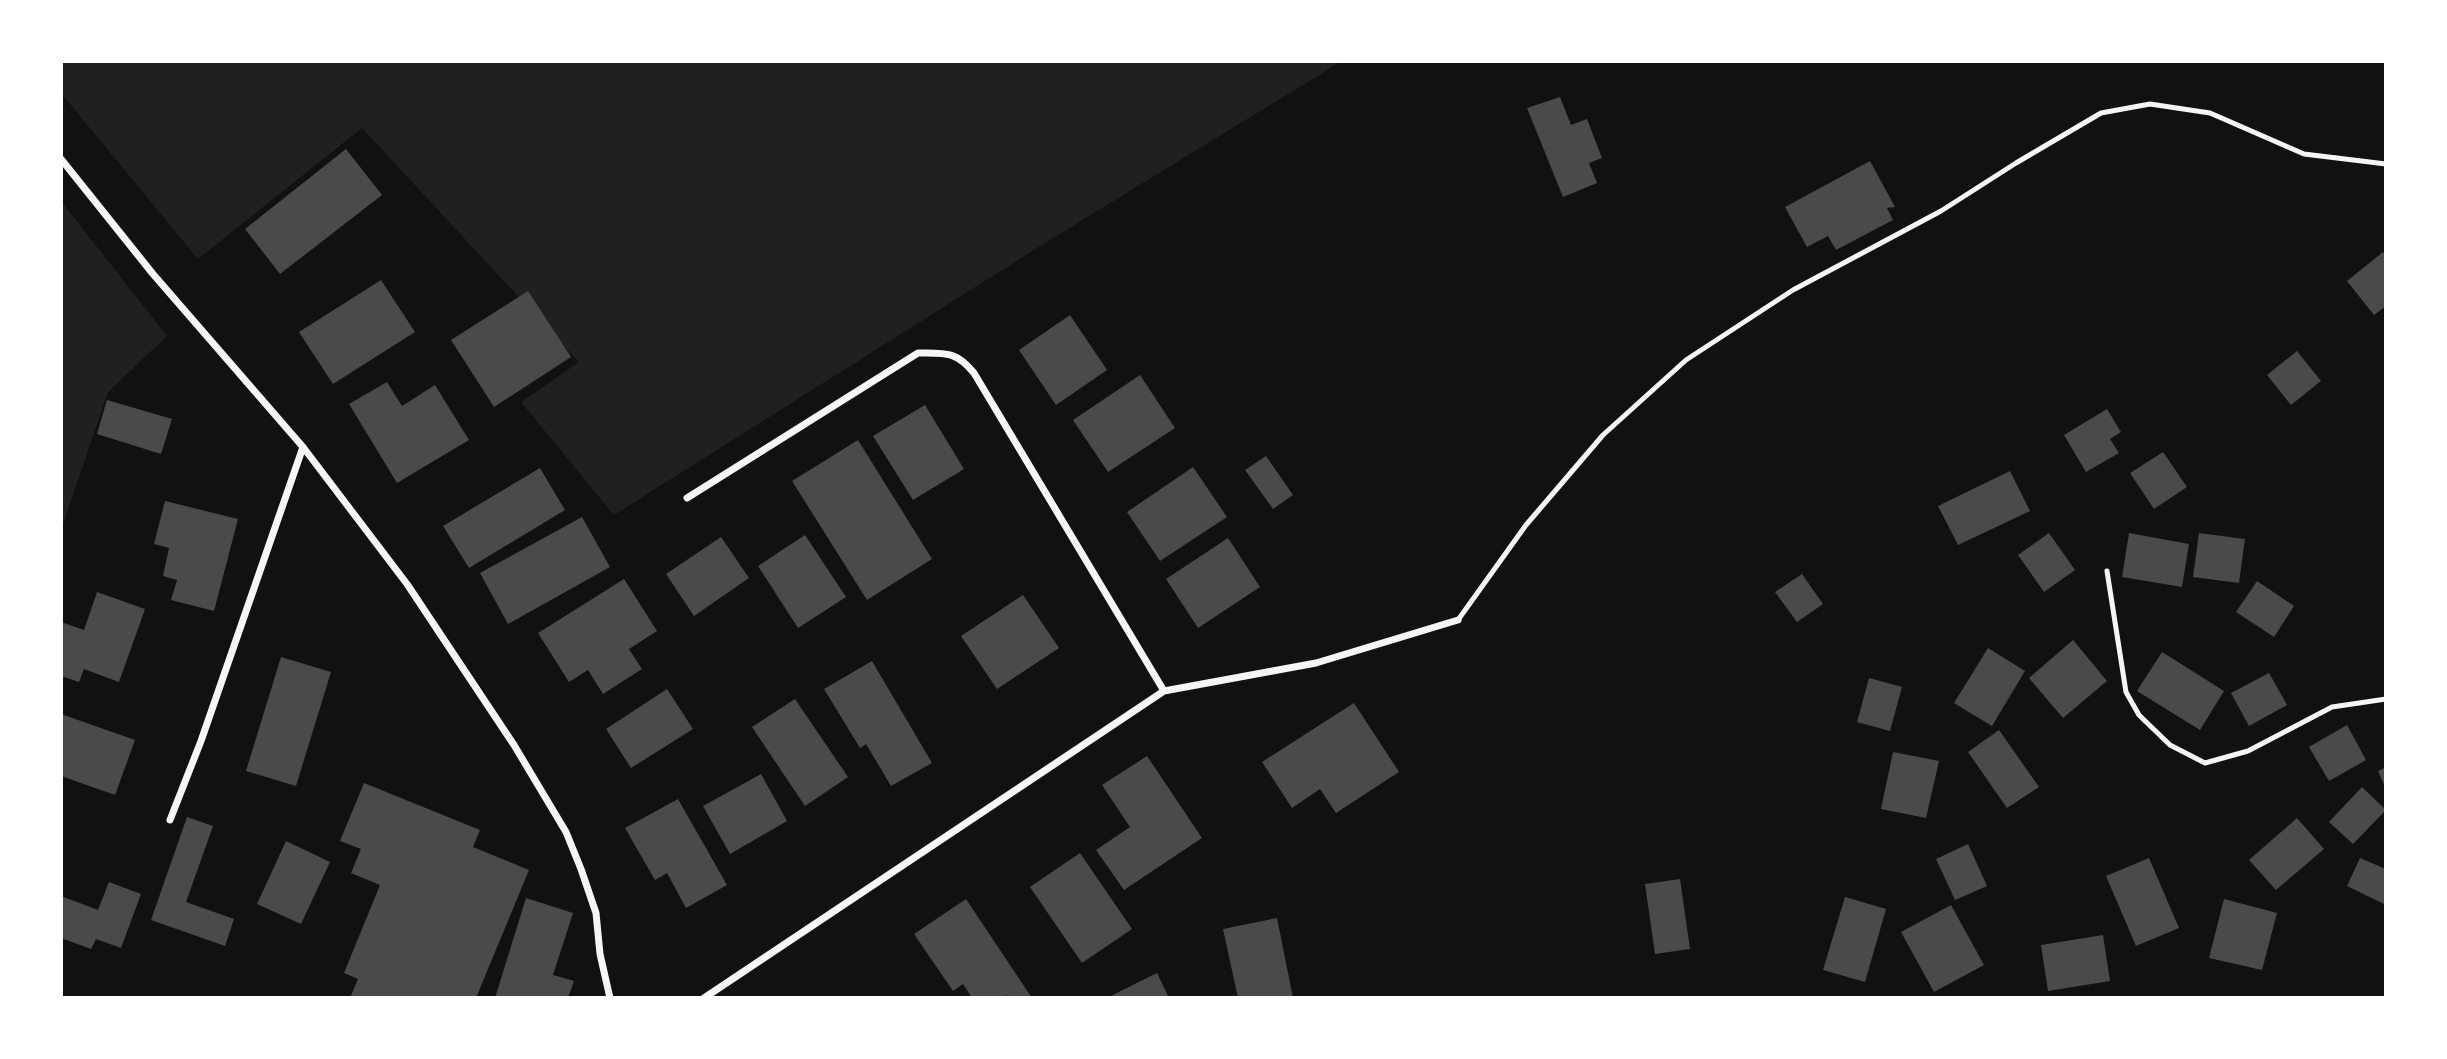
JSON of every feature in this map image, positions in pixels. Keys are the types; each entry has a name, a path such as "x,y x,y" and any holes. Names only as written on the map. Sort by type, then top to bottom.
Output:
{"street":[{"path":"61,159 153,274 303,447 407,584 514,745 566,832 596,913 600,954 610,998"},
{"path":"687,498 918,354 940,353 961,357 974,373 1164,691"},
{"path":"170,820 201,741 303,447"},
{"path":"704,998 1164,691 1316,663 1458,620"}],"lane":[{"path":"1458,620 1526,525 1603,435 1686,360 1793,290 1941,211 2101,113 2150,104 2210,113 2304,154 2386,163"},
{"path":"2107,571 2126,692 2139,715 2170,745 2205,763 2248,751 2332,707 2386,699"}],"shaded area":[{"path":"61,61 1342,61 1053,238 614,515 521,402 579,362 362,128 198,259 61,93"},
{"path":"61,201 167,336 108,392 61,530"}],"building":[{"path":"1560,97 1571,125 1587,119 1602,158 1589,163 1597,183 1563,197 1527,108"},
{"path":"346,149 382,195 280,274 245,229"},
{"path":"1870,161 1895,207 1887,208 1893,220 1836,250 1828,236 1807,247 1785,207"},
{"path":"2383,252 2386,256 2386,306 2374,315 2347,281"},
{"path":"381,280 415,332 333,384 299,332"},
{"path":"528,291 571,357 494,407 451,340"},
{"path":"1070,315 1107,370 1056,405 1019,350"},
{"path":"2297,351 2321,381 2291,405 2267,375"},
{"path":"1140,375 1175,428 1108,472 1073,420"},
{"path":"387,382 402,406 435,385 469,440 397,483 349,404"},
{"path":"107,400 172,419 161,454 97,434"},
{"path":"925,405 964,469 913,500 873,436"},
{"path":"2107,409 2121,432 2110,439 2119,453 2086,472 2064,435"},
{"path":"858,440 932,559 867,600 792,481"},
{"path":"2163,452 2187,487 2154,509 2130,473"},
{"path":"1266,456 1293,495 1273,509 1245,470"},
{"path":"1193,467 1227,517 1160,561 1127,512"},
{"path":"540,468 565,510 469,568 443,526"},
{"path":"2010,471 2030,511 1958,545 1938,506"},
{"path":"165,501 238,519 214,611 171,600 177,580 163,576 169,548 154,544"},
{"path":"582,517 610,567 508,624 480,573"},
{"path":"2049,533 2075,570 2044,592 2018,555"},
{"path":"2129,533 2189,544 2182,587 2122,577"},
{"path":"2199,533 2245,539 2239,583 2193,577"},
{"path":"805,535 846,597 798,628 758,566"},
{"path":"721,537 749,578 694,616 666,574"},
{"path":"1228,538 1260,587 1198,628 1166,579"},
{"path":"1802,574 1823,604 1797,622 1775,592"},
{"path":"624,579 657,631 629,649 642,669 603,694 588,670 569,682 538,633"},
{"path":"2257,581 2294,606 2274,637 2236,612"},
{"path":"97,592 145,609 119,682 84,669 79,682 61,676 61,622 84,630"},
{"path":"1023,595 1059,648 997,689 961,636"},
{"path":"2073,640 2107,681 2063,718 2029,678"},
{"path":"1988,648 2025,671 1992,726 1954,703"},
{"path":"2162,652 2224,691 2200,730 2137,691"},
{"path":"281,657 331,672 296,786 246,771"},
{"path":"872,661 932,763 891,786 866,744 860,748 824,689"},
{"path":"2269,673 2287,705 2249,726 2231,693"},
{"path":"1869,678 1902,687 1890,731 1857,722"},
{"path":"667,689 693,729 631,768 606,729"},
{"path":"795,699 848,777 805,806 752,727"},
{"path":"1354,703 1399,772 1336,813 1320,789 1292,808 1262,762"},
{"path":"61,714 135,740 115,795 61,776"},
{"path":"2347,725 2366,760 2329,781 2309,747"},
{"path":"1999,730 2039,787 2007,808 1968,752"},
{"path":"1893,752 1939,761 1926,818 1881,809"},
{"path":"1147,756 1202,838 1124,890 1096,850 1130,827 1102,785"},
{"path":"2386,767 2386,789 2378,771"},
{"path":"761,774 787,821 730,854 703,806"},
{"path":"364,783 480,830 473,847 529,870 476,998 350,998 358,979 344,973 380,885 351,873 361,849 340,841"},
{"path":"2362,787 2386,810 2353,844 2329,822"},
{"path":"678,799 727,885 686,908 667,873 655,880 625,828"},
{"path":"187,817 213,826 186,902 234,919 225,946 151,920"},
{"path":"2297,818 2324,849 2276,890 2249,860"},
{"path":"286,841 330,862 301,924 257,904"},
{"path":"1968,844 1987,886 1955,900 1936,859"},
{"path":"1080,853 1132,929 1082,963 1030,887"},
{"path":"2149,858 2179,928 2136,946 2106,876"},
{"path":"2360,858 2386,869 2384,904 2347,886"},
{"path":"1680,879 1690,949 1655,954 1645,884"},
{"path":"109,882 141,894 121,948 96,939 91,949 61,938 61,896 98,910"},
{"path":"1845,897 1886,909 1865,982 1823,970"},
{"path":"526,898 573,913 553,975 574,981 568,998 495,998"},
{"path":"966,899 1032,998 1008,998 1006,995 1002,998 972,998 963,984 953,991 914,934"},
{"path":"2224,899 2277,913 2262,970 2209,958"},
{"path":"1951,905 1984,965 1934,992 1901,932"},
{"path":"1277,918 1293,998 1238,998 1223,929"},
{"path":"2103,935 2110,981 2048,991 2041,945"},
{"path":"1157,973 1169,998 1107,998"}]}
